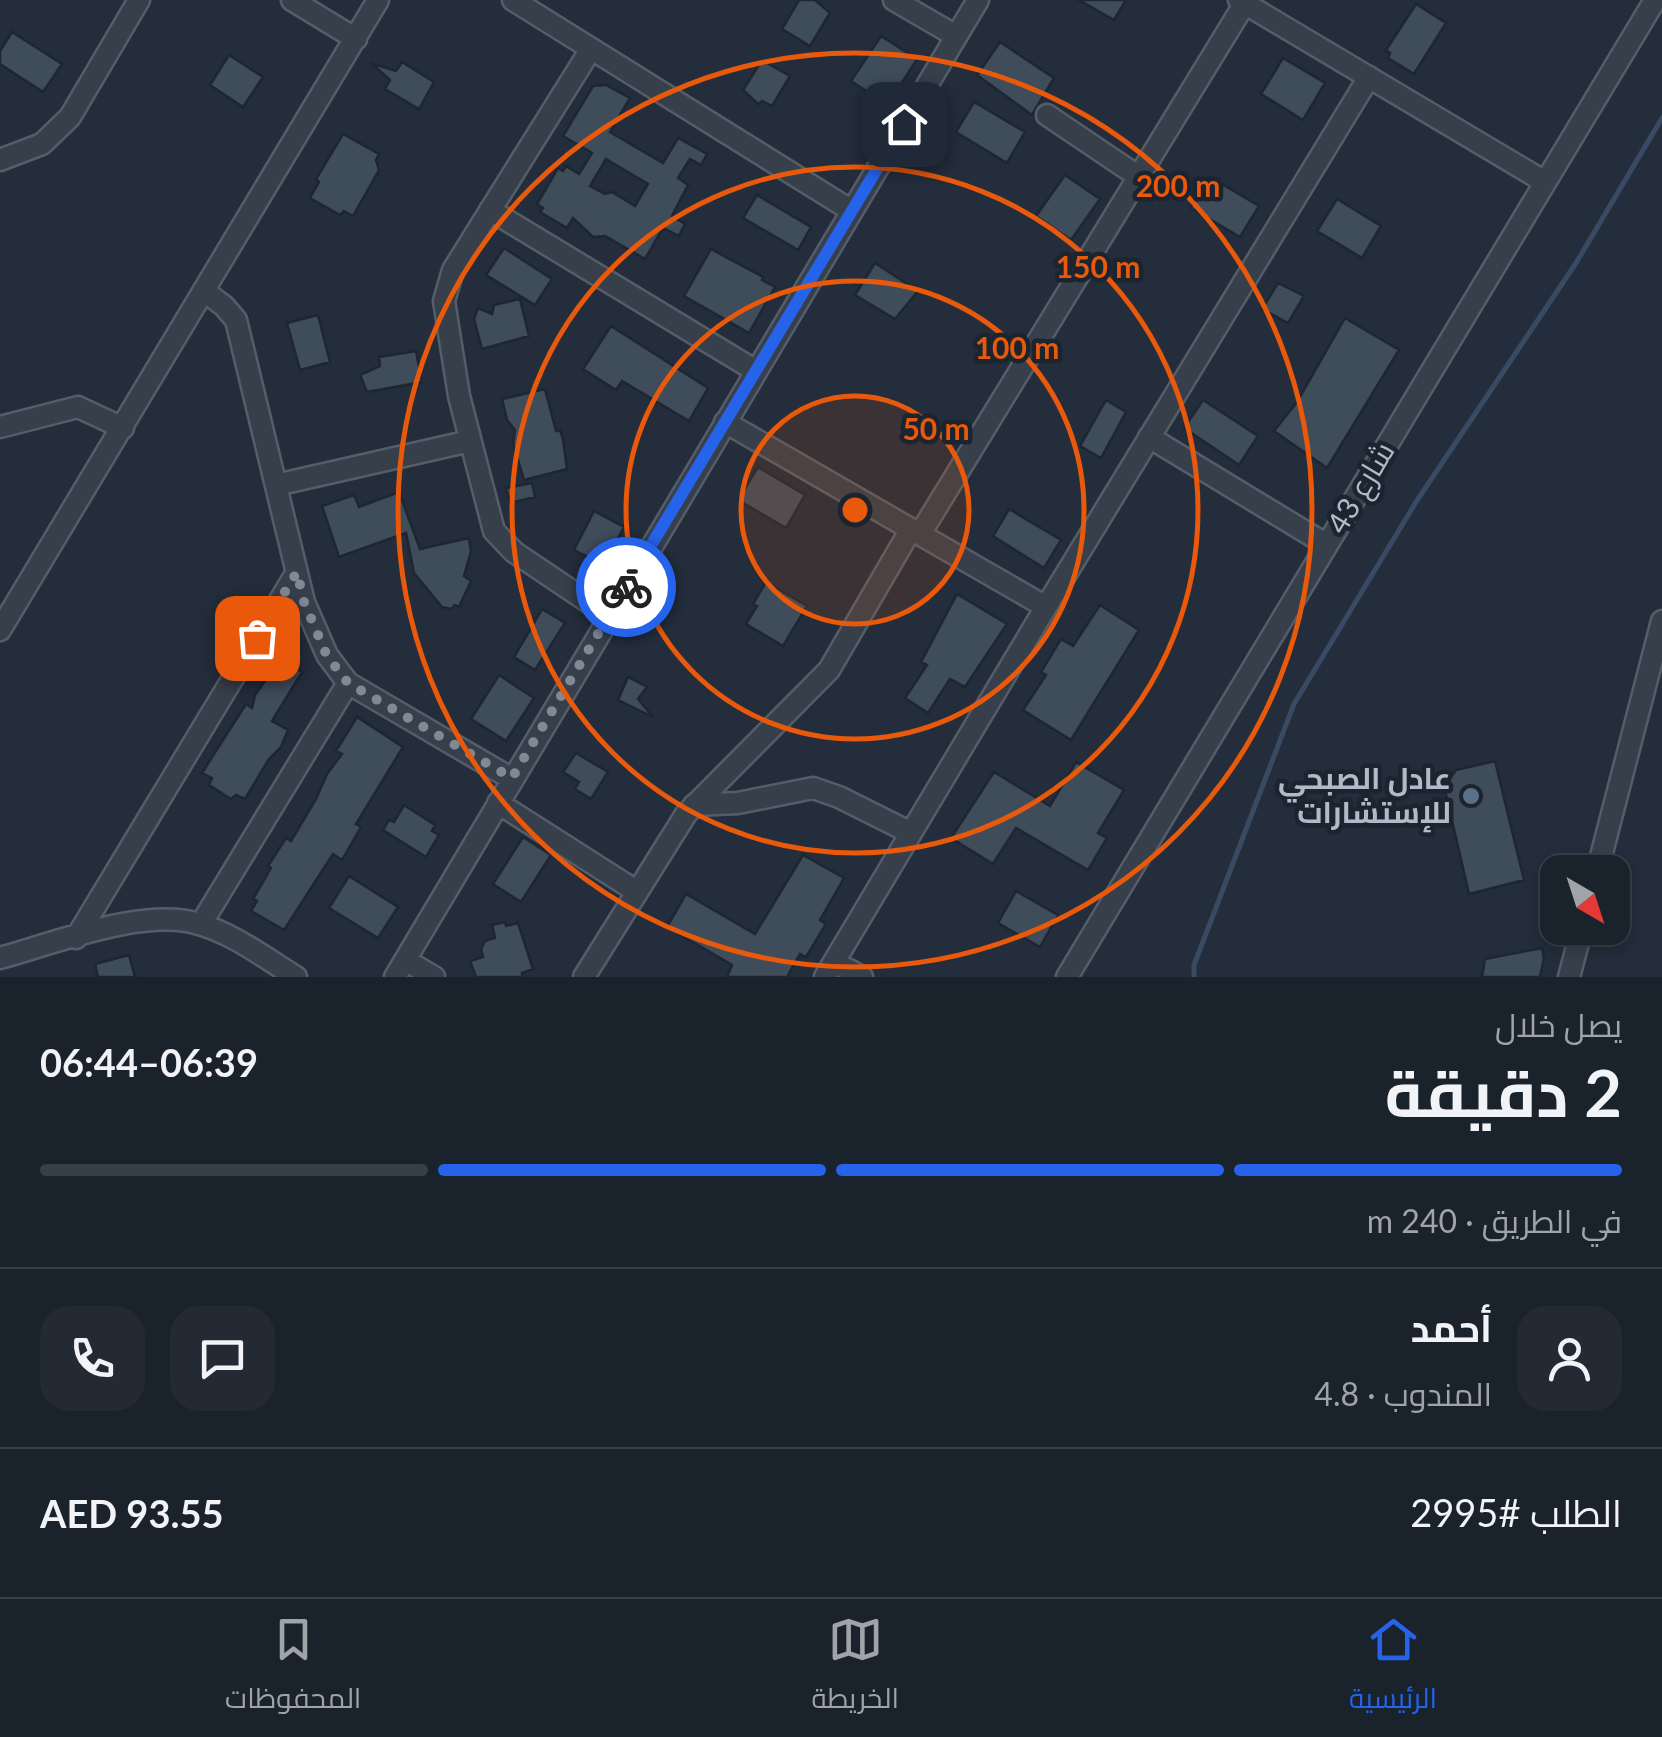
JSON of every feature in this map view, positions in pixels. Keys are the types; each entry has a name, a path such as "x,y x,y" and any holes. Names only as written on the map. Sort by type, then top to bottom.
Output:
{"street":[{"path":"0,160 42,144 70,117 139,0"},
{"path":"292,0 356,39"},
{"path":"0,630 378,0"},
{"path":"512,0 852,211"},
{"path":"894,0 956,36"},
{"path":"434,977 400,969 978,0"},
{"name":"شارع 43","path":"1067,977 1655,0"},
{"path":"584,977 671,834 694,805 829,670 1138,177 1242,2 1545,182"},
{"path":"591,48 453,270 444,301 459,396 494,531 514,552 610,616"},
{"path":"862,977 830,969 1369,77"},
{"path":"1047,115 1138,177"},
{"path":"490,210 756,372"},
{"path":"204,291 236,320 304,602 327,656 348,683 512,778"},
{"path":"0,428 78,407 122,428"},
{"path":"725,422 1046,606"},
{"path":"1150,437 1327,544"},
{"path":"276,484 470,440"},
{"path":"76,938 297,572"},
{"path":"1600,855 1662,621"},
{"path":"200,924 348,683"},
{"path":"694,805 738,803 813,788 839,796 911,833"},
{"path":"498,803 636,891"},
{"path":"0,958 170,918 200,924 234,939 296,977"},
{"path":"1570,977 1578,945"}],"building":[{"path":"799,0 815,0 830,13 810,46 782,29"},
{"path":"1079,0 1126,0 1114,20"},
{"path":"1416,4 1446,23 1414,74 1388,58 1390,53 1386,50"},
{"path":"12,32 62,64 43,92 0,64 0,51"},
{"path":"881,36 917,59 888,105 851,81"},
{"path":"1000,42 1054,78 1032,115 977,75"},
{"path":"229,55 263,77 243,107 210,85"},
{"path":"1283,58 1325,83 1303,120 1261,94"},
{"path":"762,60 790,76 772,106 762,101 758,104 743,90"},
{"path":"402,62 434,82 419,109 385,89 390,80 371,63 396,71"},
{"path":"606,85 630,98 610,132 663,163 678,138 707,154 701,165 690,159 678,178 688,185 672,216 685,224 679,236 663,228 645,259 605,236 593,237 573,218 567,228 540,212 543,208 537,204 558,168 563,171 566,166 579,174 592,153 563,136 593,86","holes":["606,159 648,184 635,206 612,192 605,194 590,186"]},
{"path":"974,102 1025,132 1007,163 956,132"},
{"path":"343,134 379,154 379,170 353,216 344,211 340,215 310,198 319,182 316,179"},
{"path":"1065,175 1100,199 1071,240 1036,216"},
{"path":"1210,177 1259,206 1240,237 1191,208"},
{"path":"757,195 811,227 798,250 743,218"},
{"path":"1337,199 1381,226 1362,258 1317,231"},
{"path":"504,248 552,279 535,305 486,275"},
{"path":"711,249 775,287 749,333 684,296"},
{"path":"875,263 918,291 895,319 855,295"},
{"path":"1278,283 1304,296 1288,323 1262,309"},
{"path":"520,299 529,336 482,349 474,319 478,308 492,314 494,305"},
{"path":"318,315 330,362 300,370 287,323"},
{"path":"1345,318 1399,350 1327,468 1274,431 1297,402"},
{"path":"611,326 708,388 689,421 622,381 616,390 583,369"},
{"path":"416,351 422,382 367,392 360,375 380,366 379,357"},
{"path":"545,389 556,431 560,430 563,439 567,469 524,480 513,443 515,430 507,420 502,399"},
{"path":"1106,400 1126,412 1101,458 1080,446"},
{"path":"1203,400 1258,436 1239,465 1184,428"},
{"path":"758,467 805,495 786,528 738,500"},
{"path":"532,483 535,497 510,503 506,488"},
{"path":"399,492 420,549 469,538 471,551 464,576 471,581 459,607 442,607 414,573 406,533 339,557 322,506 354,495 359,507"},
{"path":"1009,509 1061,540 1044,568 993,536"},
{"path":"594,511 624,527 604,565 574,550"},
{"path":"766,582 807,606 783,646 746,624"},
{"path":"957,594 1007,624 965,687 950,679 928,713 905,698 927,665 921,662"},
{"path":"1100,605 1139,630 1071,740 1023,710 1046,675 1041,672 1061,639 1073,646"},
{"path":"542,609 565,623 535,670 514,657"},
{"path":"288,662 302,672 272,721 288,730 281,747 269,759 245,799 236,795 231,799 209,785 212,778 202,773 246,704 252,708 255,695 278,663"},
{"path":"499,675 534,698 506,741 471,719"},
{"path":"628,677 647,687 638,699 653,717 618,700"},
{"path":"357,717 403,747 356,824 361,827 342,860 333,854 284,930 251,911 257,901 253,899 271,868 268,866 286,838 291,841 342,754 336,751"},
{"path":"576,753 608,772 591,799 575,789 579,782 563,772"},
{"path":"1495,761 1524,880 1469,894 1444,786 1456,770"},
{"path":"1076,762 1124,790 1098,833 1107,838 1088,870 1016,828 993,864 951,838 994,772 1050,806"},
{"path":"404,805 435,825 432,831 439,835 426,857 383,830 389,820 394,822"},
{"path":"523,837 551,855 521,902 493,884"},
{"path":"803,855 844,878 820,920 826,924 806,957 800,954 787,977 727,977 732,965 667,927 686,894 755,934"},
{"path":"349,876 398,907 378,938 329,908"},
{"path":"1016,891 1058,915 1040,947 998,923"},
{"path":"505,922 506,926 518,923 533,969 522,973 522,977 476,977 470,961 483,957 485,941 495,938 492,925"},
{"path":"1542,948 1540,977 1482,977 1485,959"},
{"path":"129,955 135,977 98,977 95,964"}],"waterway":[{"path":"1194,977 1194,965 1294,704 1416,502 1576,263 1662,118"}],"way so far":[{"path":"257,638 297,572 304,602 327,656 348,683 512,778 626,587"}],"place":[{"name":"عادل الصبحي للإستشارات","path":"1471,796"}],"route":[{"path":"626,587 904,124"}]}
